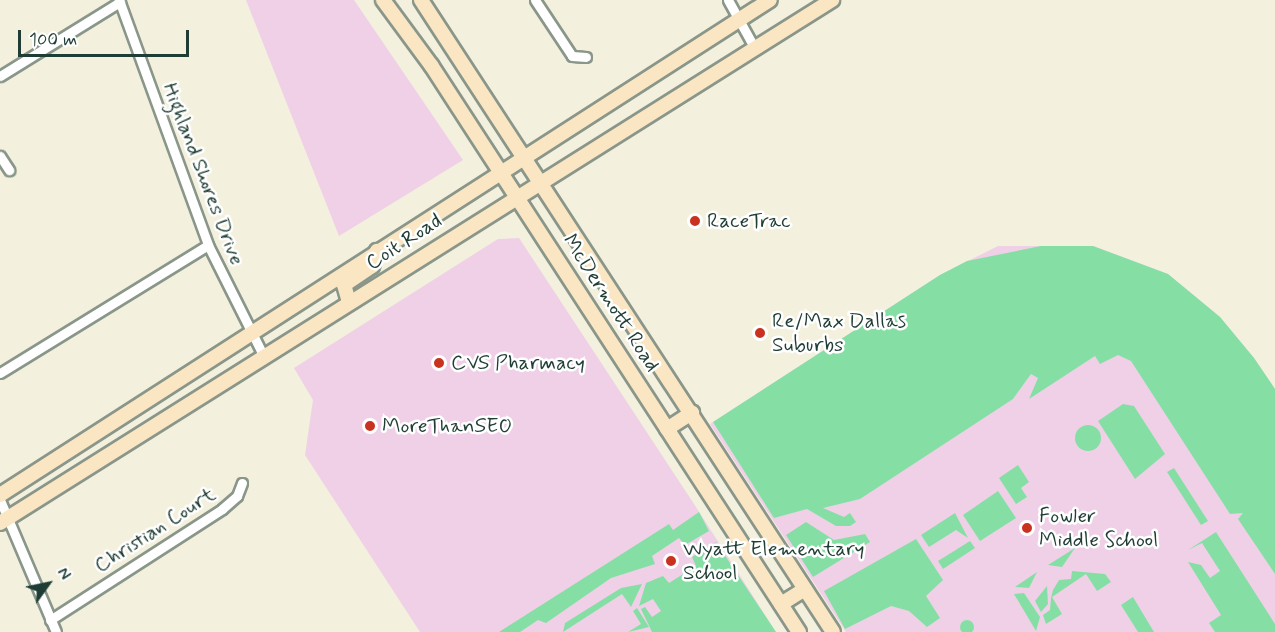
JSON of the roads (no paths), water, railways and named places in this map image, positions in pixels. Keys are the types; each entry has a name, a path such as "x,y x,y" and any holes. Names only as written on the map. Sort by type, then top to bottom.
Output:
{"main road":[{"name":"McDermott Road","path":"383,0 501,173 799,632"},
{"name":"McDermott Road","path":"421,0 543,180 832,632"},
{"name":"Coit Road","path":"0,495 770,0"},
{"name":"Coit Road","path":"2,520 264,357 754,46 832,0"},
{"path":"349,302 344,285 372,266 377,251"},
{"path":"667,429 692,412"},
{"path":"781,604 805,589"}],"street":[{"path":"535,0 572,56 586,57"},
{"path":"728,0 754,46"},
{"path":"0,76 119,1"},
{"name":"Highland Shores Drive","path":"119,1 208,245 264,357"},
{"path":"0,156 9,170"},
{"path":"0,373 208,245"},
{"name":"Christian Court","path":"50,620 222,509 237,496 242,483"},
{"path":"0,500 2,520 56,632"}],"place":[{"name":"RaceTrac","path":"695,221"},
{"name":"Re/Max Dallas Suburbs","path":"760,333"},
{"name":"CVS Pharmacy","path":"439,363"},
{"name":"MoreThanSEO","path":"370,426"},
{"name":"Fowler Middle School","path":"1027,528"},
{"name":"Wyatt Elementary School","path":"671,561"}]}
